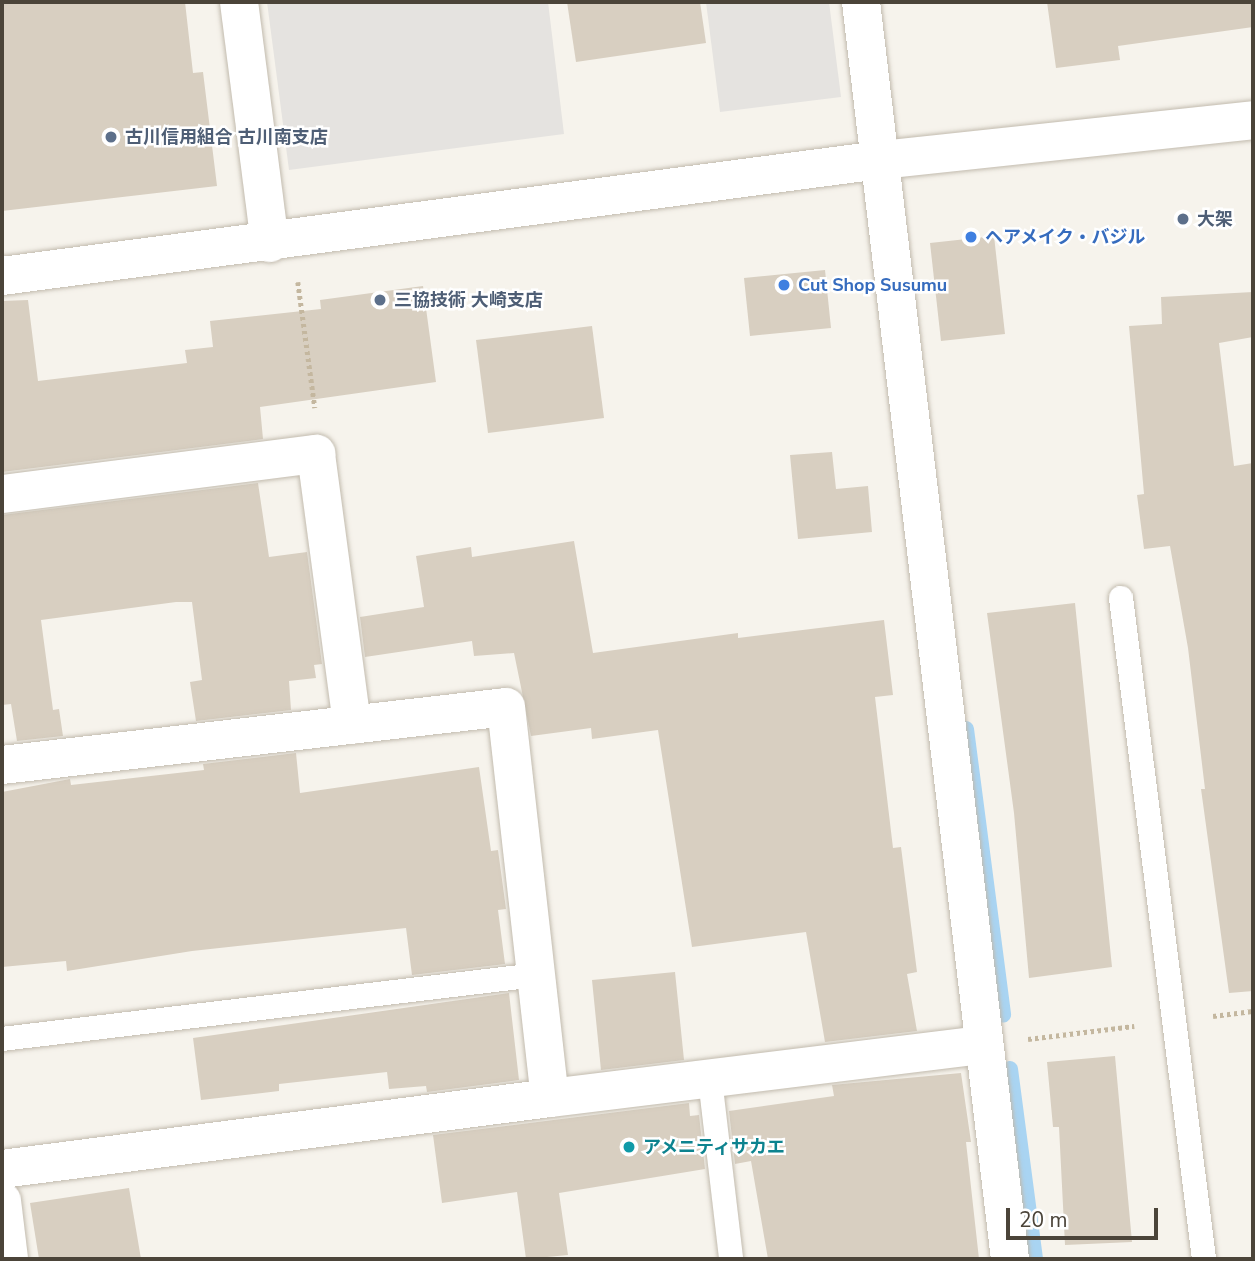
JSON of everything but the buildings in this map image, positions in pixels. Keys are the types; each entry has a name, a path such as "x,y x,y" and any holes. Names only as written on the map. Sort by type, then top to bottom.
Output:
{"street":[{"path":"239,2 270,243"},
{"path":"861,2 982,1045 1010,1259"},
{"path":"2,276 270,243 880,160 1253,120"},
{"path":"2,494 316,454 352,725"},
{"path":"2,765 506,707 550,1098"},
{"path":"2,1169 982,1045"},
{"path":"2,1201 9,1259"}],"lane":[{"path":"1121,598 1171,1022 1204,1259"},
{"path":"2,1039 536,975"},
{"path":"710,1079 731,1259"}],"path":[{"path":"297,276 318,432 316,454"},
{"path":"982,1045 1253,1011"}],"shaded area":[{"path":"267,2 548,2 564,134 289,170"},
{"path":"706,2 829,2 841,97 720,112"}],"waterway":[{"path":"966,729 1003,1015"},
{"path":"1010,1069 1035,1259"}],"place":[{"name":"古川信用組合 古川南支店","path":"111,137"},
{"name":"大架","path":"1183,219"},
{"name":"ヘアメイク・バジル","path":"971,237"},
{"name":"Cut Shop Susumu","path":"784,285"},
{"name":"三協技術 大崎支店","path":"380,300"},
{"name":"アメニティサカエ","path":"629,1147"}]}
